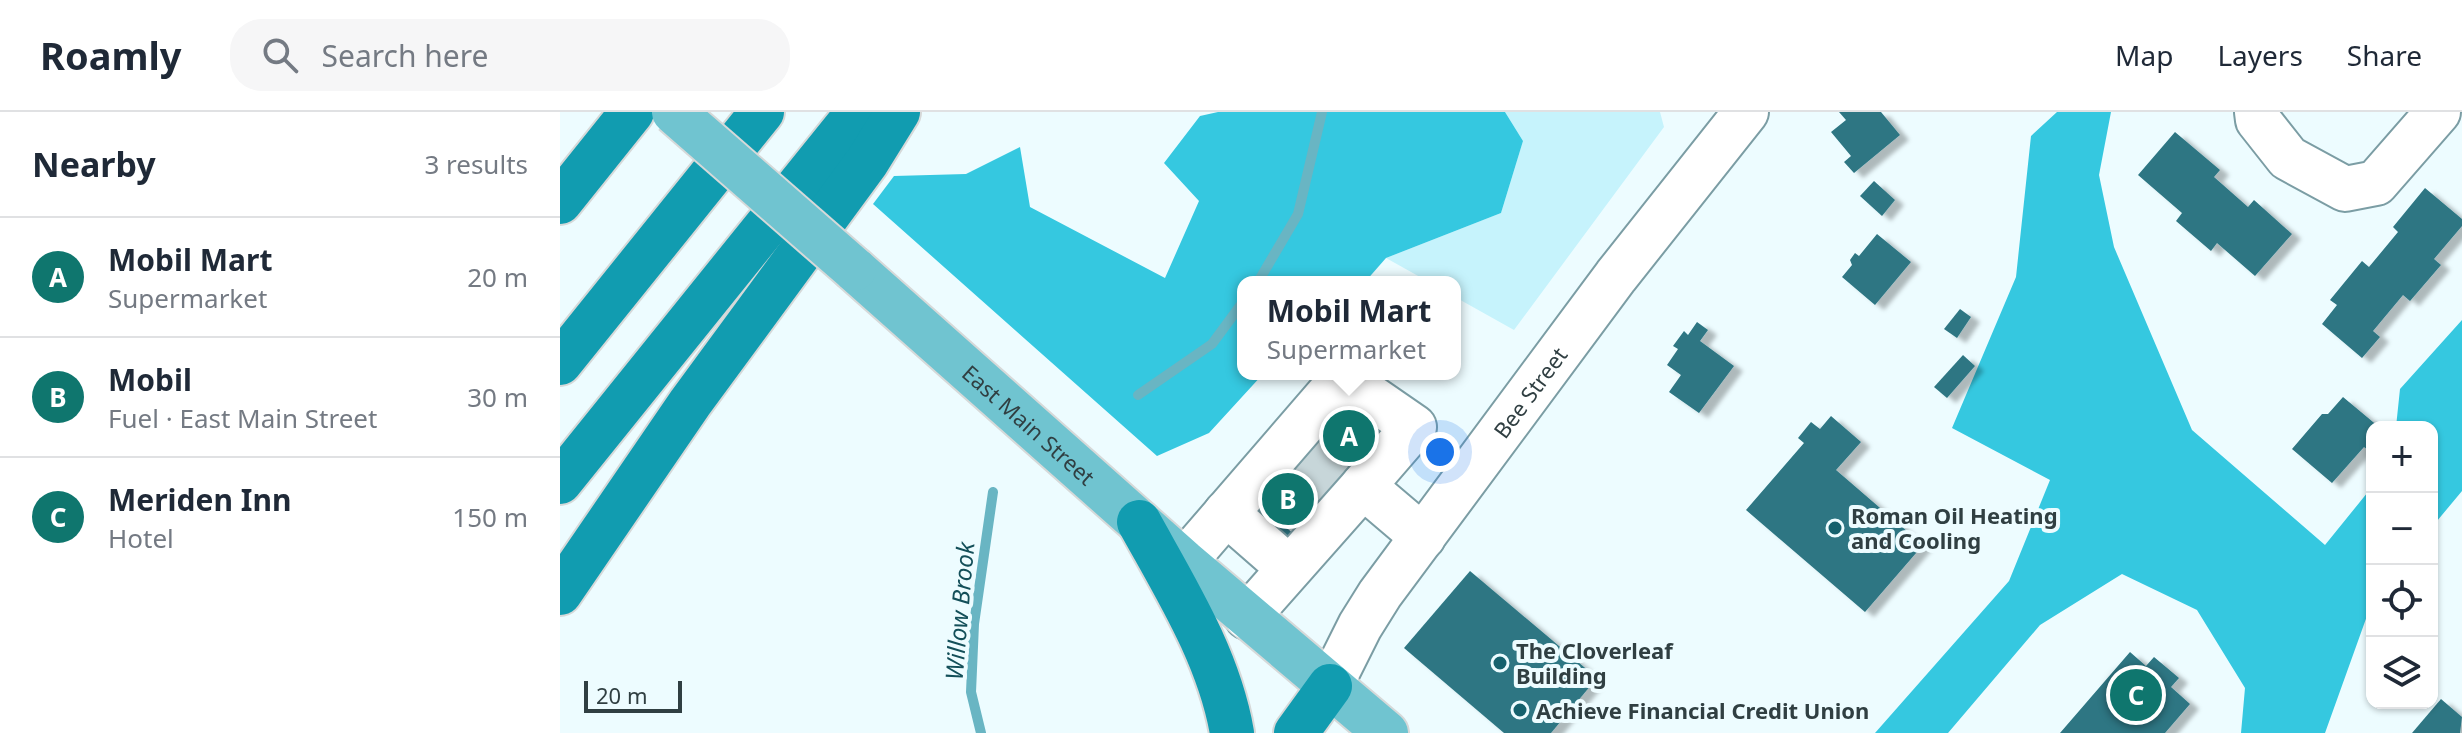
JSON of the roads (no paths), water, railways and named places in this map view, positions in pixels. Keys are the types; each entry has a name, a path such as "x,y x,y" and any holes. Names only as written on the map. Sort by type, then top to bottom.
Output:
{"highway":[{"path":"560,202 632,112"},
{"path":"560,363 762,112"},
{"path":"560,482 858,112"},
{"path":"560,593 690,403 867,162 898,112"},
{"path":"1139,522 1201,638 1225,701 1232,733"},
{"path":"1296,733 1330,686"},
{"path":"1323,733 1330,686"}],"main road":[{"name":"East Main Street","path":"674,112 1247,617 1386,733"}],"street":[{"name":"Bee Street","path":"1330,686 1360,626 1423,537 1616,276 1746,112"},
{"path":"2257,112 2258,120 2288,158 2345,189 2376,183 2438,112"},
{"path":"1184,562 1226,513 1281,465 1342,380"},
{"path":"1247,617 1337,504 1414,427 1346,380"},
{"path":"1337,504 1423,537"},
{"path":"1226,513 1289,568"}],"waterway":[{"name":"Willow Brook","path":"1262,276 1298,214 1322,112"},
{"name":"Willow Brook","path":"1138,395 1212,344 1237,310"},
{"name":"Willow Brook","path":"981,733 971,692 974,624 993,492"}],"tunnel":[{"path":"1301,455 1337,486"},
{"path":"1275,488 1310,519"}],"place":[{"name":"Mobil Mart","path":"1349,436"},
{"name":"Mobil","path":"1288,499"},
{"name":"Roman Oil Heating and Cooling","path":"1835,528"},
{"name":"The Cloverleaf Building","path":"1500,663"},
{"name":"Meriden Inn","path":"2136,695"},
{"name":"Achieve Financial Credit Union","path":"1520,710"}]}
